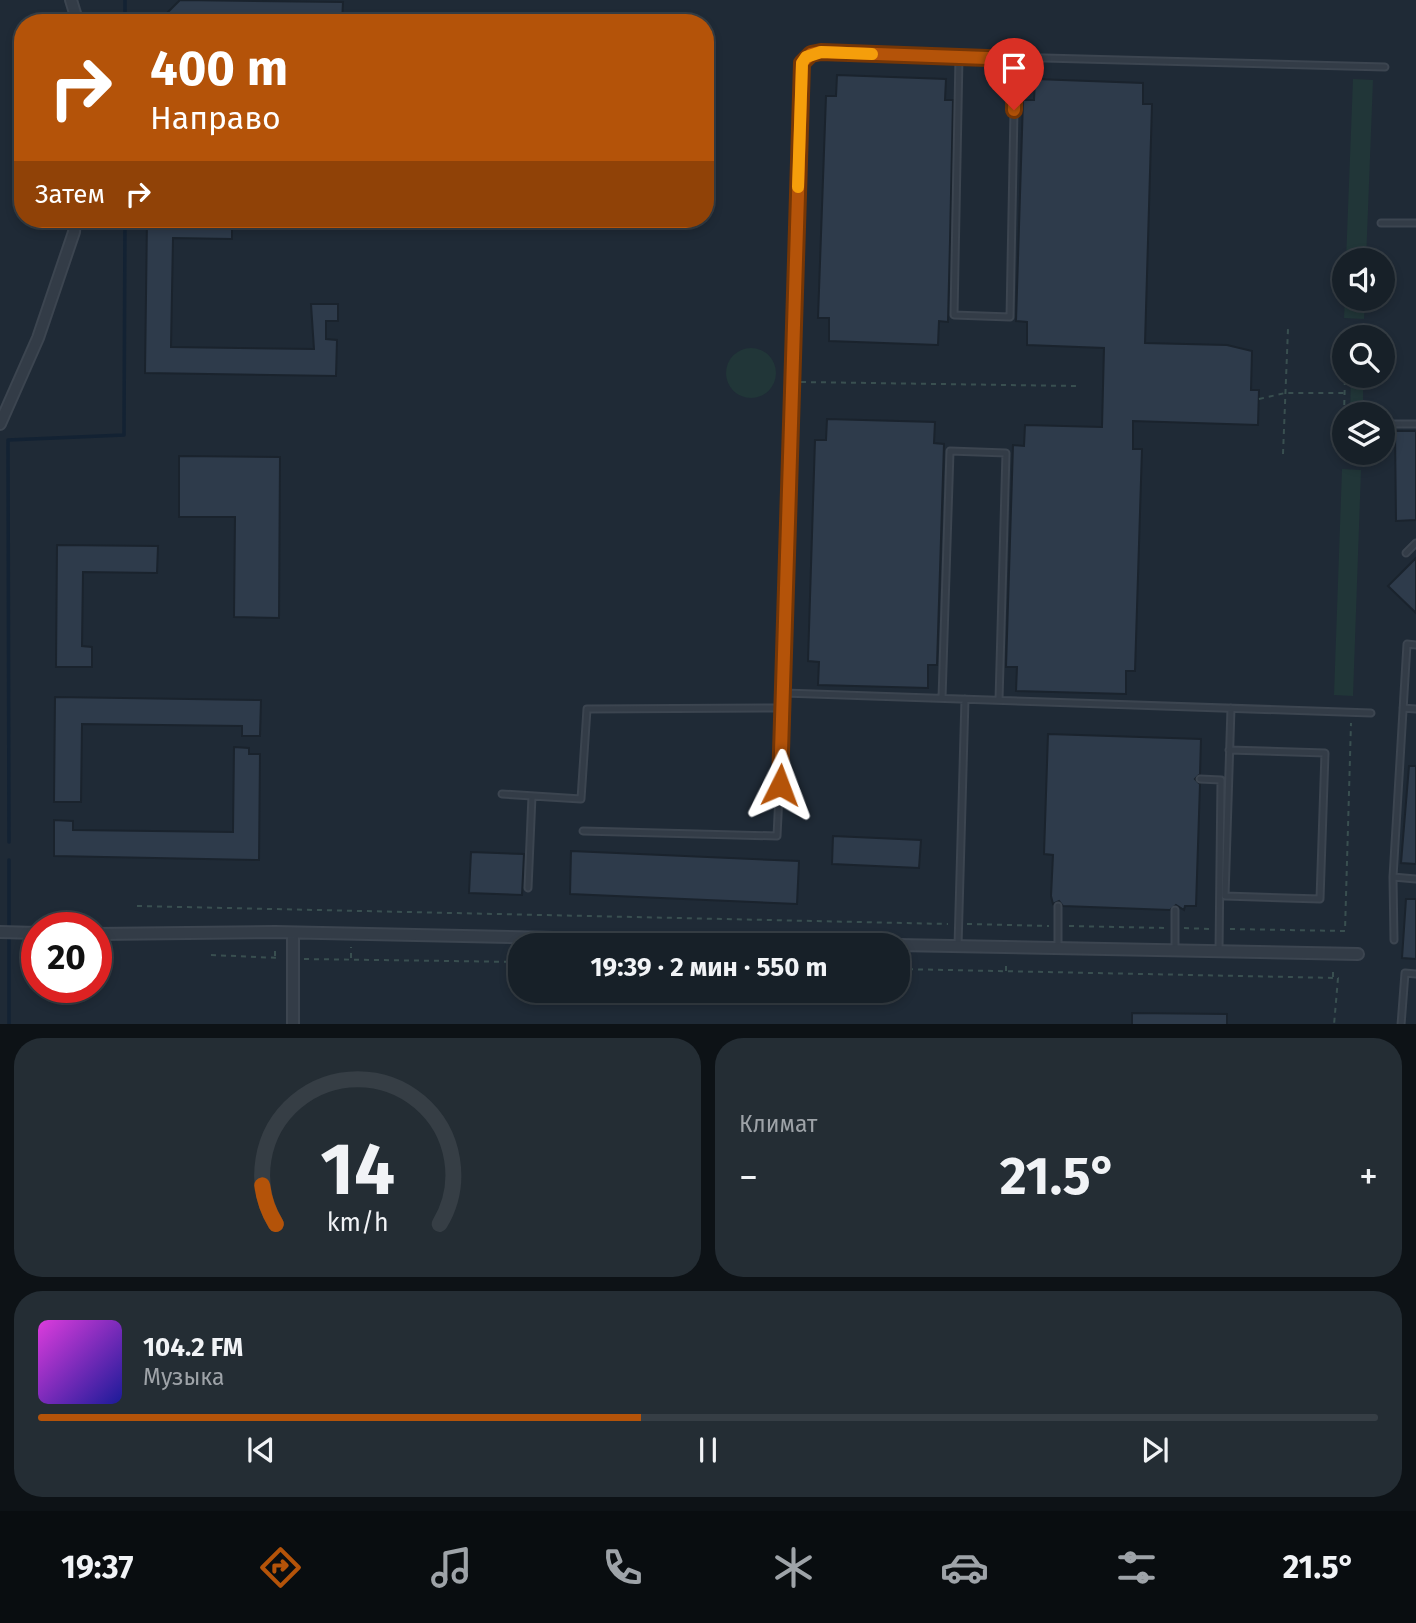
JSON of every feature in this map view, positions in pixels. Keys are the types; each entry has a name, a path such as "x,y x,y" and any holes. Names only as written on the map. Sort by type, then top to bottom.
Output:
{"street":[{"path":"0,424 38,338 74,228"},
{"path":"0,932 21,933"},
{"path":"293,933 293,1024"},
{"path":"112,934 293,933 508,937"},
{"path":"910,945 1358,954"}],"lane":[{"path":"583,831 777,836 784,693 802,63 811,54 821,52 1385,67"},
{"path":"959,57 954,315 1010,317 1015,59"},
{"path":"1381,223 1416,223"},
{"path":"1395,424 1416,424"},
{"path":"942,698 950,451 1006,453 999,700"},
{"path":"1406,553 1416,543"},
{"path":"1394,940 1393,877 1407,644 1416,645"},
{"path":"1406,665 1416,666"},
{"path":"784,693 1371,713"},
{"path":"958,946 965,699"},
{"path":"502,794 581,799 587,709 783,708"},
{"path":"1229,750 1325,753 1320,899 1225,896 1229,750 1231,708"},
{"path":"1403,708 1416,709"},
{"path":"1200,779 1221,780 1219,951"},
{"path":"528,888 532,796"},
{"path":"1393,877 1416,879"},
{"path":"1058,906 1058,948"},
{"path":"1175,910 1175,950"},
{"path":"1401,1024 1405,974 1416,974"}],"path":[{"path":"1283,454 1288,329"},
{"path":"792,382 1076,386"},
{"path":"1345,388 1345,402"},
{"path":"1259,399 1285,393 1345,393"},
{"path":"137,906 1345,931 1352,713"},
{"path":"351,911 352,922"},
{"path":"673,918 673,929"},
{"path":"1007,925 1007,935"},
{"path":"1333,931 1333,942"},
{"path":"275,947 275,958"},
{"path":"351,947 351,959"},
{"path":"211,955 288,958"},
{"path":"300,959 508,962"},
{"path":"1006,961 1006,972"},
{"path":"1332,978 1333,967"},
{"path":"910,969 1338,978 1334,1024"}],"green space":[{"path":"1353,79 1373,80 1367,248 1346,248"},
{"path":"1344,311 1364,311 1364,319 1344,318"},
{"path":"751,348 769,355 776,373 769,391 751,398 733,391 726,373 733,355"},
{"path":"1351,388 1363,388 1363,402 1350,402"},
{"path":"1342,469 1361,470 1353,696 1334,695"}],"building":[{"path":"180,0 343,2 342,14 166,14"},
{"path":"837,75 946,79 945,100 953,100 948,322 939,321 938,345 829,341 829,318 818,318 826,96 836,96"},
{"path":"1035,79 1143,83 1143,104 1152,104 1145,343 1227,345 1252,351 1251,390 1259,390 1258,425 1133,421 1133,449 1142,449 1135,671 1126,671 1126,694 1016,691 1017,667 1006,667 1013,445 1024,446 1025,425 1102,427 1104,348 1027,345 1027,322 1016,321 1023,100 1034,100"},
{"path":"147,228 232,228 232,239 173,238 171,347 314,349 311,304 338,304 338,321 326,321 326,339 337,340 336,376 145,373"},
{"path":"827,419 935,422 934,443 944,444 937,665 928,665 928,688 818,685 819,662 808,661 815,440 826,440"},
{"path":"1395,431 1416,431 1416,520 1396,521"},
{"path":"179,456 280,457 279,618 234,617 235,517 179,517"},
{"path":"57,545 158,546 157,573 83,572 82,646 92,647 92,667 56,667"},
{"path":"1416,558 1416,613 1388,586"},
{"path":"55,697 261,700 260,736 242,736 242,726 82,724 81,802 54,802"},
{"path":"1048,734 1201,739 1200,774 1195,779 1200,784 1196,906 1185,906 1184,910 1176,905 1170,910 1063,906 1059,901 1053,904 1053,855 1044,854"},
{"path":"234,747 249,748 249,754 260,754 259,860 54,856 54,820 73,821 73,830 233,832"},
{"path":"1409,766 1416,766 1416,864 1401,863"},
{"path":"833,836 921,840 919,868 832,864"},
{"path":"571,851 799,861 797,904 570,894"},
{"path":"471,852 524,854 522,895 469,893"},
{"path":"1406,899 1416,899 1416,959 1402,958"},
{"path":"1132,1013 1227,1014 1227,1024 1132,1024"}],"waterway":[{"path":"125,0 125,14"},
{"path":"9,842 8,440 124,435 125,228"},
{"path":"9,860 9,1024"}],"slow traffic":[{"path":"798,187 802,63 811,54 821,52 872,54"}],"route":[{"path":"780,785 802,63 811,54 821,52 1015,59 1014,110"}]}
